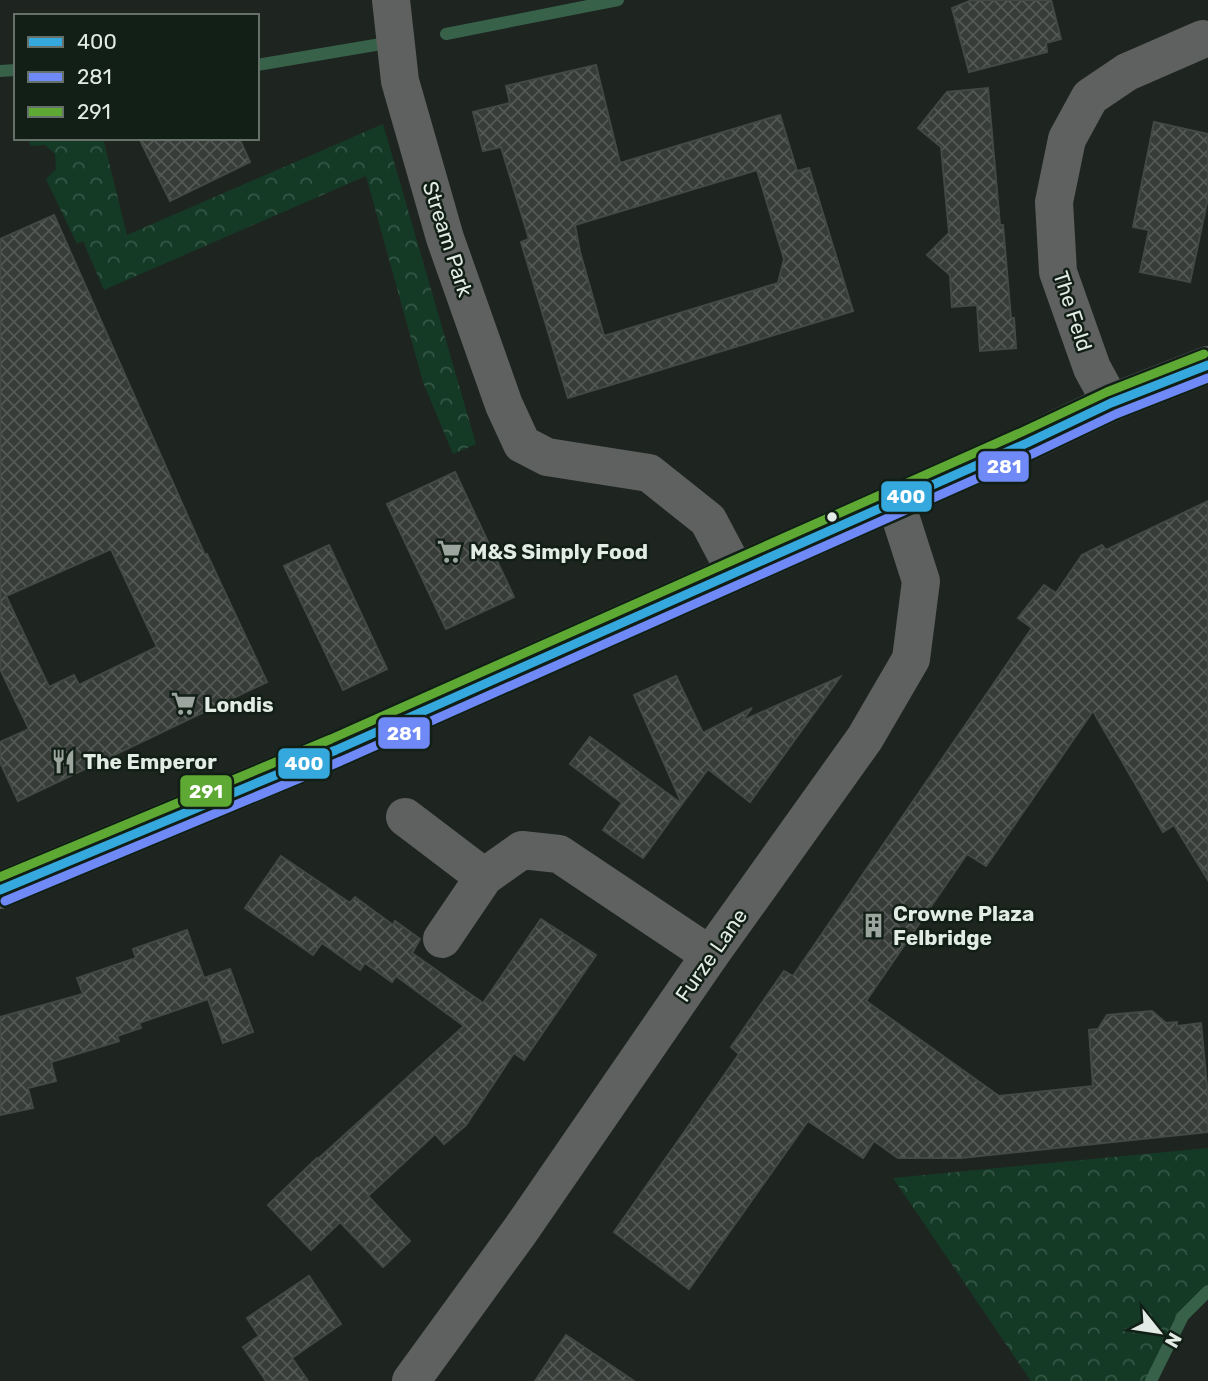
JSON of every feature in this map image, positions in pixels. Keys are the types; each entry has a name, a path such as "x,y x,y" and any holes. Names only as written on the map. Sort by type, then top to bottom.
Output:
{"highway":[{"path":"0,890 336,750 1027,443 1111,403 1208,365"}],"street":[{"name":"Stream Park","path":"391,0 400,81 445,238 504,405 522,444 547,457 649,473 708,520 735,571"},
{"name":"The Feld","path":"1111,403 1092,368 1058,272 1054,202 1067,139 1090,97 1127,72 1203,39"},
{"name":"Furze Lane","path":"411,1381 865,738 911,659 921,581 895,500"},
{"path":"405,817 484,877"},
{"path":"442,939 484,877 522,850 559,853 710,955"}],"green space":[{"path":"383,124 476,444 453,454 423,382 366,176 104,290 83,241 77,244 46,179 56,169 55,154 45,145 31,146 28,140 103,140 127,235"},
{"path":"1208,1148 1208,1291 1183,1316 1151,1381 1031,1381 893,1178"}],"building":[{"path":"972,0 1051,0 1061,39 1046,43 1047,52 969,72 952,8"},
{"path":"596,65 620,163 780,115 797,171 809,168 853,311 568,398 521,242 529,239 501,147 483,151 473,112 510,103 506,86","holes":["757,170 784,259 778,283 604,336 575,225"]},
{"path":"988,88 1000,225 1003,225 1016,348 980,351 977,305 952,307 950,275 927,255 949,233 941,147 918,128 947,92"},
{"path":"1154,122 1208,134 1208,198 1190,282 1140,272 1149,230 1133,227"},
{"path":"140,140 240,140 250,162 170,201"},
{"path":"54,215 205,555 207,554 267,682 18,801 0,762 0,742 29,729 0,669 0,239","holes":["111,549 157,647 79,685 74,675 49,687 6,596"]},
{"name":"M&S Simply Food","path":"455,472 514,597 446,629 387,504"},
{"name":"Crowne Plaza Felbridge","path":"1208,501 1208,880 1174,825 1163,832 1093,711 986,866 967,854 866,1001 999,1096 1093,1086 1089,1030 1098,1029 1107,1015 1152,1011 1166,1023 1177,1022 1177,1026 1201,1023 1208,1096 1208,1132 961,1158 898,1158 874,1141 863,1158 808,1121 689,1289 614,1232 739,1054 731,1047 784,971 793,976 1032,628 1018,618 1044,585 1056,593 1082,555 1102,545 1106,550"},
{"path":"329,545 387,669 343,690 284,566"},
{"path":"676,676 703,733 752,708 742,721 840,677 750,802 708,769 682,804 634,695"},
{"path":"590,737 682,804 643,858 603,830 622,803 570,764"},
{"path":"281,856 350,903 355,897 393,925 395,921 420,939 412,953 483,1003 541,919 596,955 524,1060 514,1053 466,1125 444,1144 435,1134 368,1196 410,1241 383,1267 340,1222 311,1250 268,1205 464,1026 396,976 392,982 365,963 360,970 322,943 313,955 245,908"},
{"path":"187,930 204,978 230,969 253,1032 223,1043 208,999 139,1023 141,1028 117,1036 119,1041 51,1062 56,1081 28,1088 33,1108 0,1115 0,1017 83,994 77,978 136,958 133,949"},
{"path":"309,1276 341,1324 292,1358 308,1381 266,1381 243,1347 259,1336 247,1318"},
{"path":"566,1335 634,1381 535,1381"}],"waterway":[{"path":"446,34 618,0"},
{"path":"259,65 381,44"},
{"path":"0,71 14,70"},
{"path":"1151,1381 1183,1316 1208,1291"}],"transit line":[{"name":"291","path":"0,877 331,739 1107,392 1204,354"},
{"name":"400","path":"0,890 336,750 1027,443 1111,403 1208,365"},
{"name":"281","path":"5,901 341,761 1032,454 1116,414 1208,378"}],"place":[{"name":"M&S Simply Food","path":"450,551"},
{"name":"Londis","path":"184,704"},
{"name":"The Emperor","path":"63,761"},
{"name":"Crowne Plaza Felbridge","path":"873,925"}]}
